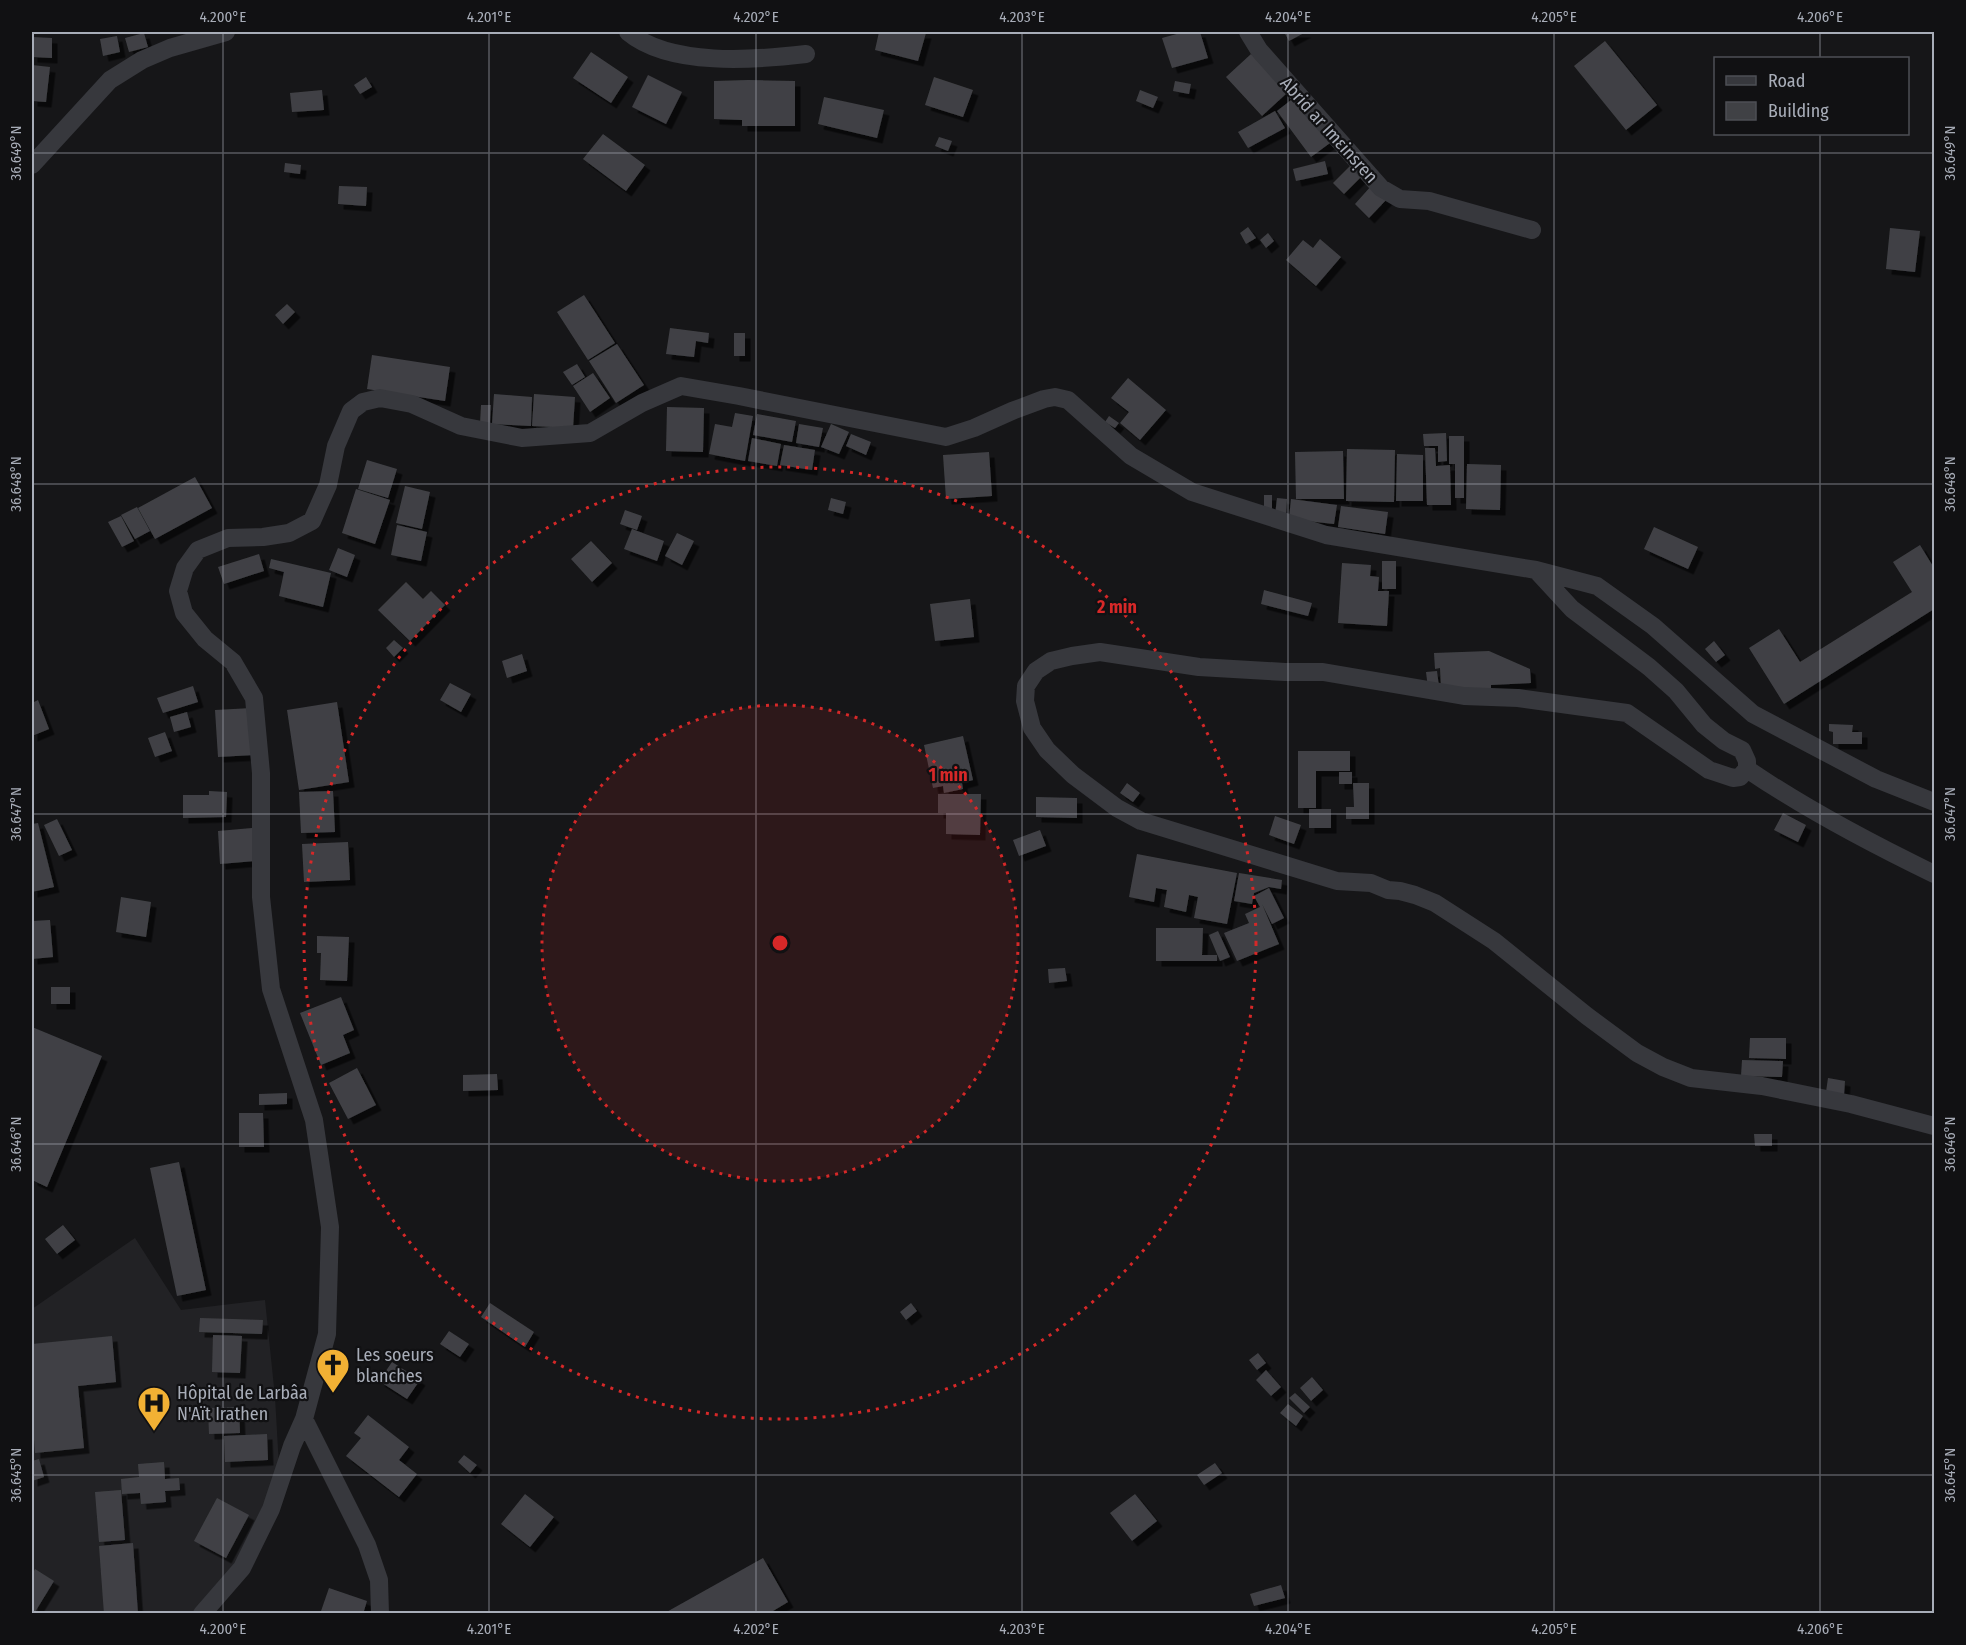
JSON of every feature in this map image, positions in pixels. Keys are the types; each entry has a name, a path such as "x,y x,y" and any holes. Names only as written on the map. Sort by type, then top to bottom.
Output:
{"street":[{"path":"32,165 110,80 142,60 170,48 226,32"},
{"path":"628,32 655,47 685,54 736,60 806,54"},
{"name":"Abrid ar Imɛinsṛen","path":"1248,32 1259,50 1381,188 1400,199 1429,201 1532,230"},
{"path":"201,1614 242,1568 271,1509 292,1446 304,1419 327,1334 330,1227 314,1120 271,988 261,897 261,773 254,698 233,662 205,639 184,613 178,591 185,568 198,550 228,538 290,533 312,521 327,485 336,446 351,411 363,402 381,398 412,404 461,426 522,438 590,433 642,403 681,386 946,437 1055,396 1068,400 1131,456 1192,492 1326,535 1536,570 1596,586 1653,626 1752,714 1876,779 1935,802"},
{"path":"1536,570 1572,609 1650,667 1676,691 1704,724 1724,741 1742,750 1748,760 1748,769 1740,777 1733,778 1709,770 1627,713 1518,698 1464,696 1323,672 1199,667 1100,652 1051,662 1036,671 1026,686 1025,701 1032,728 1047,750 1094,793 1141,821 1337,882 1371,883 1436,903 1494,941 1637,1053 1672,1071 1691,1078 1762,1086 1851,1104 1935,1126"},
{"path":"1748,769 1786,796 1862,840 1935,874"},
{"path":"304,1419 367,1545 379,1580 380,1614"}],"shaded area":[{"name":"Hôpital de Larbâa N'Aït Irathen","path":"135,1238 181,1310 265,1300 275,1397 279,1466 245,1549 197,1613 32,1613 32,1309"}],"building":[{"path":"879,32 926,33 918,61 875,50"},
{"path":"1184,32 1200,32 1208,58 1172,68 1162,38"},
{"path":"1284,32 1306,32 1289,41"},
{"path":"144,33 148,47 129,52 125,38"},
{"path":"117,36 120,52 103,56 100,39"},
{"path":"32,37 52,38 52,58 32,57"},
{"path":"1605,41 1657,105 1626,130 1574,66"},
{"path":"591,52 628,77 611,103 573,78"},
{"path":"1251,54 1287,93 1262,116 1226,77"},
{"path":"32,65 50,67 46,102 32,101"},
{"path":"648,75 682,92 666,124 632,107"},
{"path":"366,77 372,87 360,94 354,85"},
{"path":"934,77 973,90 963,117 925,105"},
{"path":"714,81 795,81 795,126 742,126 742,120 714,119"},
{"path":"1175,81 1191,84 1189,94 1173,91"},
{"path":"322,90 324,110 292,112 290,93"},
{"path":"1140,90 1158,97 1153,108 1136,101"},
{"path":"824,97 884,110 877,138 818,124"},
{"path":"1295,97 1330,143 1311,157 1277,111"},
{"path":"1275,111 1285,128 1248,148 1238,132"},
{"path":"603,134 645,165 626,191 583,159"},
{"path":"939,137 952,141 948,151 935,146"},
{"path":"1325,161 1328,174 1296,181 1293,169"},
{"path":"285,163 301,165 300,174 284,172"},
{"path":"1352,164 1363,175 1344,194 1333,183"},
{"path":"1372,185 1387,199 1369,218 1355,204"},
{"path":"339,186 367,187 366,206 338,204"},
{"path":"1248,227 1256,238 1246,244 1240,233"},
{"path":"1890,228 1920,231 1915,272 1886,269"},
{"path":"1268,233 1274,241 1266,248 1260,240"},
{"path":"1320,239 1341,257 1316,286 1286,260 1303,240 1313,248"},
{"path":"584,295 615,343 588,360 557,312"},
{"path":"287,304 295,312 283,324 275,315"},
{"path":"670,328 709,333 708,343 696,341 694,357 666,354"},
{"path":"734,333 745,333 745,356 734,356"},
{"path":"617,344 644,385 616,403 589,361"},
{"path":"372,355 450,367 445,401 367,389"},
{"path":"577,364 585,377 572,385 563,372"},
{"path":"593,373 610,398 590,412 573,386"},
{"path":"1128,378 1166,410 1140,440 1120,423 1129,412 1111,398"},
{"path":"494,394 532,397 531,426 492,424"},
{"path":"534,394 575,397 573,428 532,426"},
{"path":"481,405 491,405 490,425 480,424"},
{"path":"667,407 704,408 703,452 666,451"},
{"path":"735,413 753,416 745,461 709,454 715,424 732,427"},
{"path":"757,414 796,421 792,442 753,435"},
{"path":"1109,416 1119,423 1115,428 1105,422"},
{"path":"799,424 823,428 819,447 796,443"},
{"path":"831,424 849,432 839,454 821,447"},
{"path":"1446,433 1447,461 1438,462 1438,446 1424,446 1423,434"},
{"path":"851,434 871,442 866,455 846,446"},
{"path":"1449,436 1464,436 1464,498 1455,498 1455,464 1449,464"},
{"path":"752,438 781,444 777,466 748,461"},
{"path":"784,445 815,450 812,470 780,465"},
{"path":"1425,448 1435,448 1436,466 1450,465 1451,505 1427,505"},
{"path":"1347,449 1395,450 1394,502 1346,501"},
{"path":"1343,451 1344,499 1296,499 1295,452"},
{"path":"989,452 992,496 946,499 943,455"},
{"path":"1397,454 1423,455 1423,501 1396,501"},
{"path":"367,460 397,469 388,498 358,489"},
{"path":"1467,464 1501,465 1500,510 1466,509"},
{"path":"195,477 212,508 155,539 138,508"},
{"path":"405,486 430,492 422,529 396,523"},
{"path":"356,489 390,500 375,544 342,533"},
{"path":"1264,495 1272,495 1272,509 1264,509"},
{"path":"831,498 846,502 843,514 828,510"},
{"path":"1277,498 1287,499 1286,517 1275,516"},
{"path":"1291,499 1337,505 1334,524 1289,519"},
{"path":"1341,506 1388,512 1385,534 1338,527"},
{"path":"137,507 150,531 135,539 121,515"},
{"path":"625,510 642,516 637,530 620,524"},
{"path":"121,516 134,541 122,547 108,522"},
{"path":"397,525 427,532 421,561 391,555"},
{"path":"1654,527 1698,547 1688,569 1644,549"},
{"path":"632,529 664,541 657,561 624,549"},
{"path":"677,533 694,541 682,565 665,556"},
{"path":"591,541 612,563 592,582 571,559"},
{"path":"1920,545 1934,568 1934,609 1784,704 1749,648 1779,629 1800,662 1912,592 1893,562"},
{"path":"338,548 355,555 347,577 329,570"},
{"path":"259,554 264,571 224,584 218,567"},
{"path":"271,559 331,573 323,607 279,596 284,572 269,568"},
{"path":"1382,561 1396,561 1396,589 1382,589"},
{"path":"1342,563 1371,565 1370,576 1379,577 1378,591 1389,591 1387,626 1338,623"},
{"path":"406,582 423,599 431,591 445,605 410,641 378,610"},
{"path":"1264,590 1312,603 1308,616 1261,604"},
{"path":"970,599 974,637 935,641 930,604"},
{"path":"394,640 403,648 394,657 386,648"},
{"path":"1714,641 1725,655 1716,662 1705,649"},
{"path":"1489,651 1530,669 1531,683 1491,685 1491,689 1441,687 1440,668 1435,669 1434,653"},
{"path":"522,654 527,671 507,678 502,661"},
{"path":"1437,671 1439,687 1428,688 1426,672"},
{"path":"450,683 471,694 461,712 440,700"},
{"path":"193,686 198,702 163,713 157,698"},
{"path":"38,700 49,729 32,736 32,703"},
{"path":"337,702 349,782 299,790 287,710"},
{"path":"252,708 254,755 218,757 215,710"},
{"path":"187,712 191,727 174,732 170,717"},
{"path":"1829,724 1853,725 1852,732 1862,732 1862,744 1833,744 1833,732 1829,731"},
{"path":"165,732 172,751 155,757 148,738"},
{"path":"963,736 973,780 962,783 963,789 944,793 943,786 933,788 924,745"},
{"path":"1298,751 1350,751 1350,771 1316,771 1316,808 1298,808"},
{"path":"1339,772 1352,772 1352,784 1339,784"},
{"path":"1127,783 1140,793 1133,802 1120,793"},
{"path":"1353,783 1369,783 1369,819 1346,819 1346,807 1354,807"},
{"path":"209,791 227,792 226,817 183,818 183,795 209,795"},
{"path":"333,791 335,832 301,833 299,792"},
{"path":"938,794 981,794 980,835 946,834 946,813 938,813"},
{"path":"1036,797 1077,798 1077,818 1036,817"},
{"path":"1309,809 1331,809 1331,828 1309,828"},
{"path":"1783,813 1806,825 1798,842 1774,830"},
{"path":"1275,816 1301,825 1294,844 1269,835"},
{"path":"57,819 72,850 59,856 44,825"},
{"path":"38,823 54,887 32,892 32,824"},
{"path":"252,828 255,861 220,864 218,831"},
{"path":"1040,830 1046,846 1019,856 1013,840"},
{"path":"348,842 350,880 304,882 302,844"},
{"path":"1137,854 1237,873 1227,924 1194,918 1198,897 1189,895 1186,912 1164,907 1167,890 1156,888 1154,902 1129,897"},
{"path":"1239,873 1282,880 1281,889 1269,887 1254,893 1252,904 1234,901"},
{"path":"1269,888 1284,918 1272,924 1262,904 1279,944 1237,961 1224,933 1249,923 1245,914 1260,907 1254,896"},
{"path":"121,897 151,902 146,937 116,932"},
{"path":"50,920 53,957 32,959 32,921"},
{"path":"1156,928 1203,928 1202,955 1217,955 1217,961 1156,961"},
{"path":"1218,931 1230,957 1220,961 1209,935"},
{"path":"317,936 349,937 347,981 320,980 321,953 317,953"},
{"path":"1065,968 1067,981 1049,983 1048,969"},
{"path":"51,987 70,987 70,1004 51,1004"},
{"path":"341,997 354,1030 343,1035 350,1053 321,1065 300,1013"},
{"path":"32,1027 102,1056 47,1187 32,1180"},
{"path":"1750,1038 1786,1038 1786,1059 1749,1058"},
{"path":"1742,1060 1783,1061 1782,1077 1741,1076"},
{"path":"357,1068 376,1105 348,1119 329,1083"},
{"path":"497,1074 498,1090 463,1091 463,1075"},
{"path":"1828,1078 1845,1081 1844,1095 1826,1092"},
{"path":"287,1093 287,1104 259,1105 259,1094"},
{"path":"239,1113 263,1113 264,1147 239,1147"},
{"path":"1754,1134 1772,1134 1772,1146 1755,1146"},
{"path":"179,1162 206,1290 177,1296 150,1168"},
{"path":"63,1225 75,1240 57,1254 45,1239"},
{"path":"490,1303 534,1332 525,1347 481,1317"},
{"path":"911,1303 917,1311 906,1320 900,1312"},
{"path":"200,1318 263,1320 262,1334 199,1332"},
{"path":"449,1331 469,1344 460,1357 440,1344"},
{"path":"213,1335 242,1336 240,1373 212,1372"},
{"path":"112,1336 116,1382 78,1386 84,1448 35,1453 32,1411 32,1344"},
{"path":"1258,1353 1266,1363 1257,1370 1249,1360"},
{"path":"392,1362 420,1380 407,1399 379,1381"},
{"path":"1266,1370 1281,1387 1271,1396 1256,1380"},
{"path":"1312,1377 1323,1390 1311,1401 1300,1388"},
{"path":"1295,1393 1310,1407 1304,1413 1289,1398"},
{"path":"1288,1404 1303,1416 1296,1426 1280,1413"},
{"path":"239,1407 240,1433 209,1434 208,1408"},
{"path":"368,1415 409,1447 399,1460 417,1474 399,1497 346,1456 361,1438 354,1433"},
{"path":"267,1434 268,1460 225,1462 224,1436"},
{"path":"464,1455 477,1465 470,1473 458,1462"},
{"path":"39,1459 44,1477 32,1481 32,1461"},
{"path":"164,1462 165,1479 179,1478 180,1490 165,1491 166,1502 141,1504 140,1493 122,1494 121,1479 139,1477 138,1464"},
{"path":"1215,1463 1222,1473 1204,1485 1197,1475"},
{"path":"121,1490 125,1540 99,1542 95,1492"},
{"path":"525,1494 554,1517 530,1547 501,1524"},
{"path":"1135,1494 1157,1521 1132,1541 1110,1513"},
{"path":"217,1498 249,1515 226,1558 194,1541"},
{"path":"133,1543 138,1614 104,1614 99,1546"},
{"path":"763,1558 788,1602 768,1614 663,1614"},
{"path":"35,1569 54,1581 35,1612 32,1610 32,1575"},
{"path":"1281,1585 1285,1598 1254,1606 1250,1594"},
{"path":"329,1588 367,1601 363,1614 320,1614"}],"place":[{"name":"Les soeurs blanches","path":"333,1394"},
{"name":"Hôpital de Larbâa N'Aït Irathen","path":"154,1432"}]}
